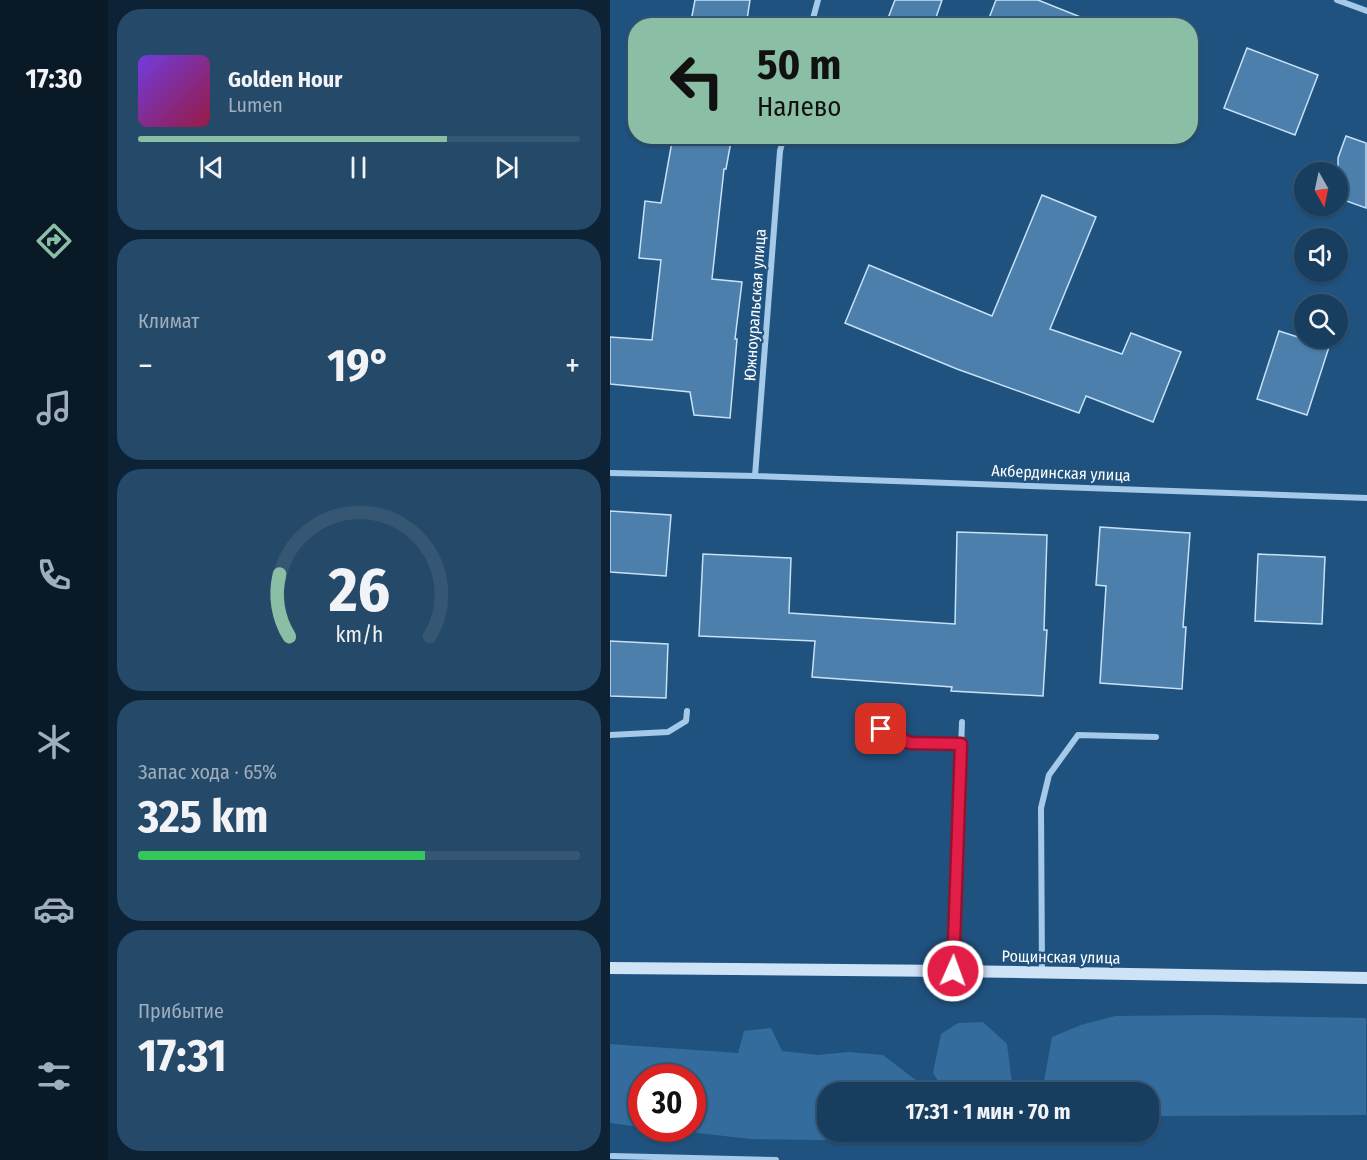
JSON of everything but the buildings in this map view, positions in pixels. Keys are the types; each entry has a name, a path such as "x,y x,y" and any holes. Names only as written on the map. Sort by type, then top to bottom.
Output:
{"street":[{"path":"813,18 818,0"},
{"path":"1337,0 1366,11"},
{"name":"Южноуральская улица","path":"755,476 782,144"},
{"name":"Акбердинская улица","path":"610,473 1366,498"},
{"path":"610,735 668,732 686,721 687,711"},
{"path":"882,719 881,729 910,743 961,744"},
{"path":"953,971 962,723"},
{"path":"1042,973 1041,808 1048,775 1078,735 1156,736"},
{"name":"Рощинская улица","path":"610,968 1366,978"},
{"path":"612,1156 776,1160"}],"shaded area":[{"path":"1115,1016 1366,1018 1366,1115 1159,1116 1159,1082 1044,1082 1052,1037 1081,1025"},
{"path":"983,1022 1007,1044 1012,1082 939,1082 933,1073 941,1034 958,1023"},
{"path":"771,1028 782,1051 818,1055 848,1052 883,1055 918,1082 817,1082 817,1140 750,1139 706,1134 706,1064 628,1064 628,1125 610,1123 610,1044 738,1053 744,1031"}],"route":[{"path":"881,729 910,743 961,744 953,971"}]}
